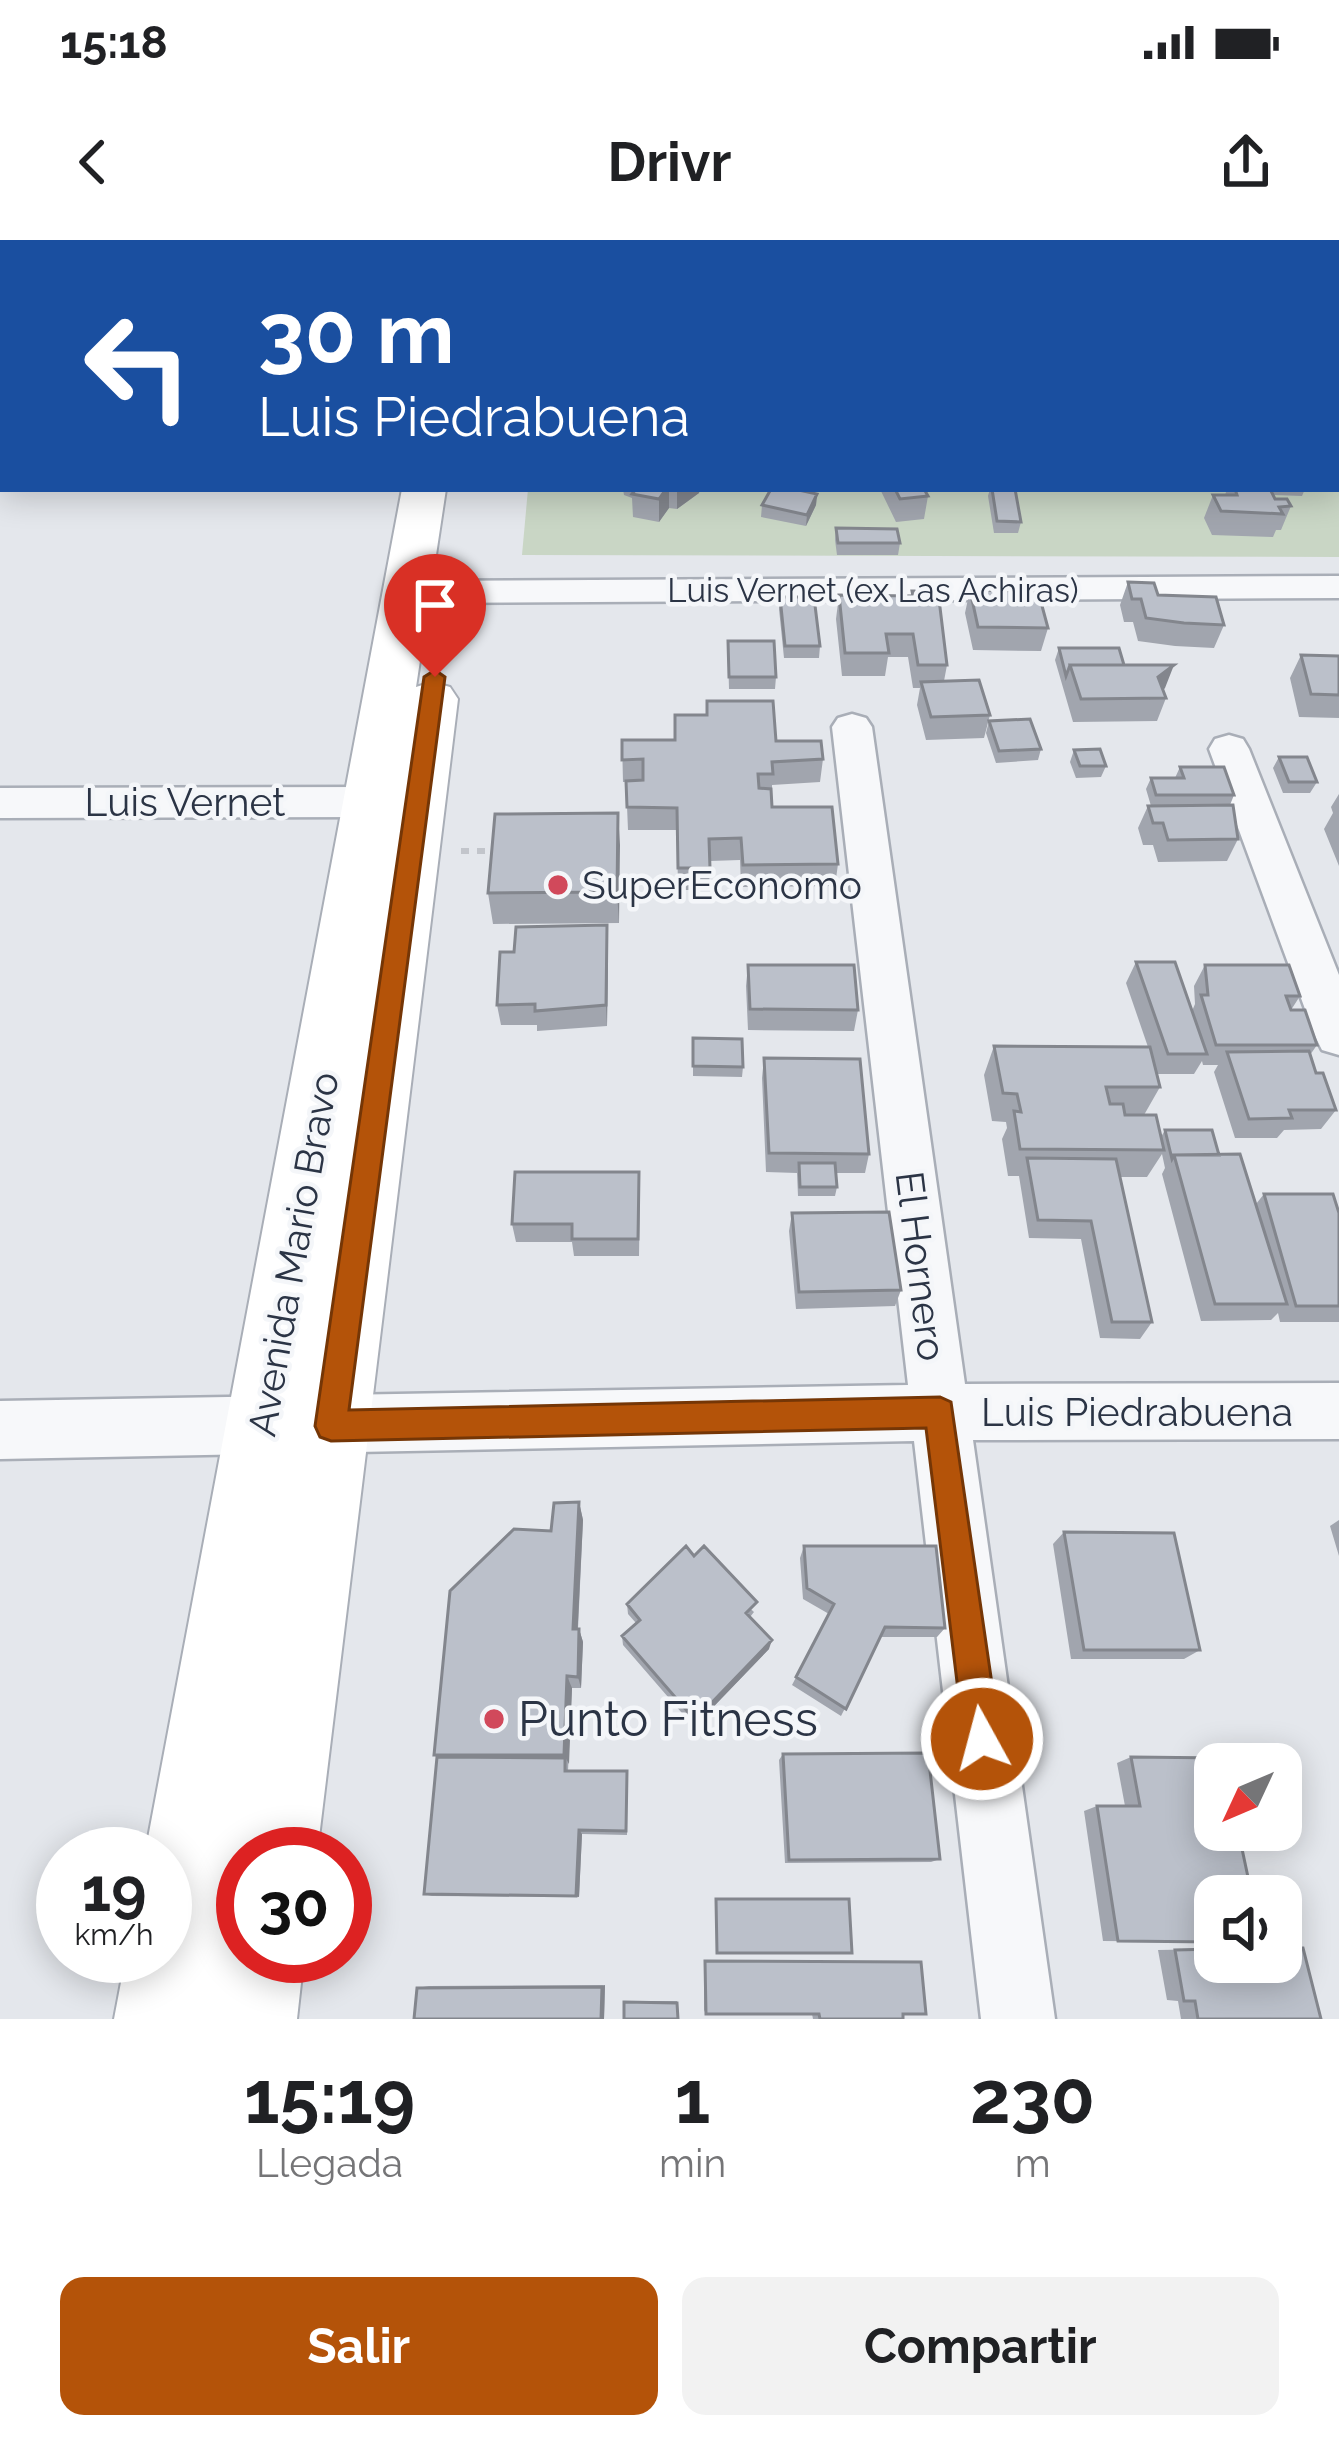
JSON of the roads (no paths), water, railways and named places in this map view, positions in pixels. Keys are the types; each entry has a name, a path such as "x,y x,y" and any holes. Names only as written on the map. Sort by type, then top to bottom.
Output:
{"main road":[{"name":"Avenida Mario Bravo","path":"162,2019 297,1427 427,592 424,492"},
{"name":"Avenida Mario Bravo","path":"274,1827 297,1427 370,802 427,592 460,492"},
{"path":"248,2019 253,1983"}],"street":[{"name":"Luis Vernet (ex Las Achiras)","path":"427,592 1339,587"},
{"name":"El Hornero","path":"852,727 1018,2019"},
{"path":"1229,749 1339,1036"},
{"name":"Luis Vernet","path":"0,802 370,802"},
{"name":"Luis Piedrabuena","path":"0,1430 940,1412 1339,1411"}],"place":[{"name":"SuperEconomo","path":"558,885"},
{"name":"Punto Fitness","path":"494,1719"}]}
